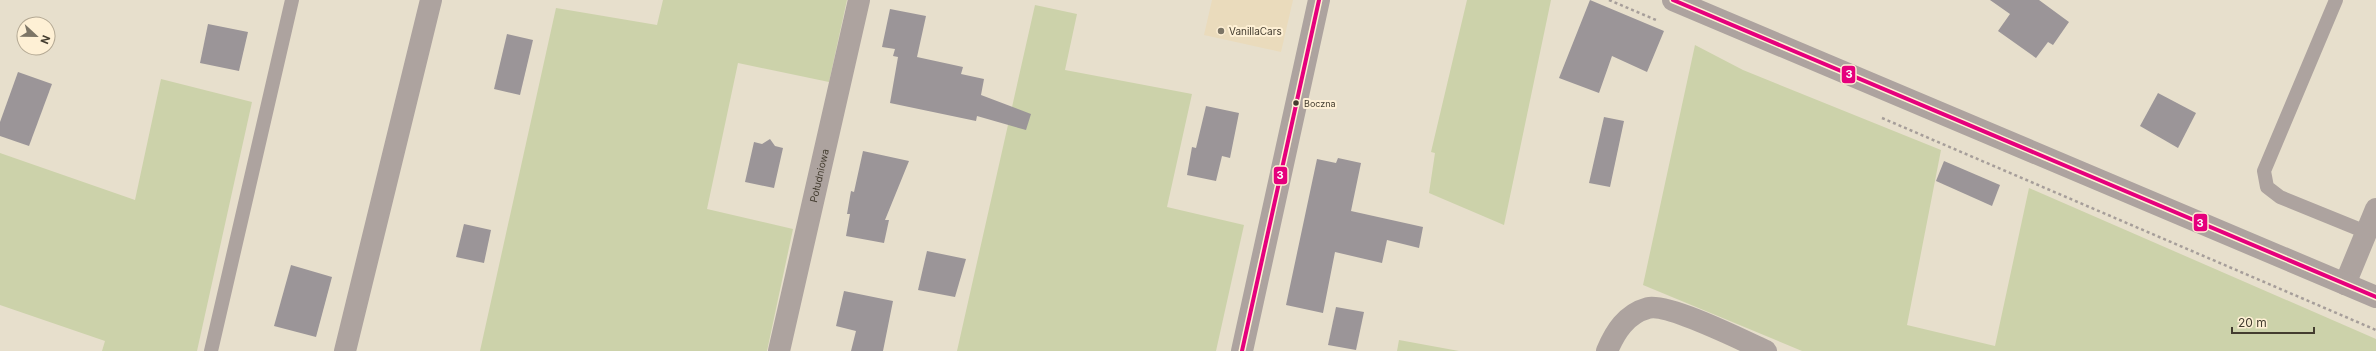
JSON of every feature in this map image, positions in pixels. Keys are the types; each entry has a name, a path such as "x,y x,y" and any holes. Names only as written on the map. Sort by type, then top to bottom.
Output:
{"street":[{"path":"345,351 431,0"},
{"name":"Południowa","path":"779,351 859,0"},
{"path":"1242,351 1319,0"},
{"path":"1673,0 2376,297"},
{"path":"2345,284 2376,209"},
{"path":"1607,351 1618,328 1631,316 1649,308 1672,311 1766,351"}],"lane":[{"path":"211,351 292,0"},
{"path":"2336,0 2264,171 2267,187 2280,197 2366,232"}],"path":[{"path":"1609,0 1660,22"},
{"path":"1881,118 2376,330"}],"shaded area":[{"path":"1212,0 1293,0 1281,52 1204,35"}],"green space":[{"path":"663,0 847,0 829,82 738,63 707,209 793,229 767,351 480,351 556,8 657,25"},
{"path":"1467,0 1551,0 1504,225 1429,193 1435,153 1431,152"},
{"path":"1035,5 1077,14 1065,70 1192,94 1167,207 1244,225 1216,351 957,351"},
{"path":"1695,45 1743,70 1941,150 1907,325 1995,346 2029,188 2376,339 2376,351 1802,351 1643,285"},
{"path":"161,79 252,102 197,351 102,351 105,341 0,305 0,153 135,200"},
{"path":"1399,340 1459,351 1397,351"}],"building":[{"path":"1590,0 1664,31 1647,72 1612,56 1599,93 1559,78"},
{"path":"1990,0 2039,0 2069,22 2053,45 2048,42 2036,58 1998,31 2010,14"},
{"path":"890,9 926,16 917,57 963,67 961,74 984,79 981,95 1031,114 1026,130 977,116 976,121 890,103 898,57 893,56 895,49 882,47"},
{"path":"208,24 248,32 239,71 200,63"},
{"path":"507,34 533,40 520,95 494,89"},
{"path":"18,72 52,84 29,146 0,136 0,122"},
{"path":"2158,93 2196,113 2178,148 2140,126"},
{"path":"1206,106 1239,113 1230,158 1222,156 1216,181 1187,175 1192,147 1196,148"},
{"path":"1604,117 1624,121 1610,187 1589,183"},
{"path":"770,139 775,146 783,148 774,188 745,182 754,142 762,144"},
{"path":"863,151 909,161 885,220 889,220 884,243 846,236 850,214 847,214 851,191 854,192"},
{"path":"1338,158 1361,163 1351,211 1423,227 1419,248 1387,240 1382,263 1335,252 1323,313 1286,305 1317,159 1336,163"},
{"path":"1944,161 2000,185 1992,206 1936,181"},
{"path":"464,224 491,230 484,263 456,257"},
{"path":"927,251 966,259 955,297 918,290"},
{"path":"291,265 332,277 316,337 274,326"},
{"path":"844,291 893,301 883,351 851,351 856,331 836,326"},
{"path":"1336,307 1364,312 1356,350 1328,345"}],"transit line":[{"name":"3","path":"1242,351 1319,0"},
{"name":"3","path":"1673,0 2376,297"}],"place":[{"name":"VanillaCars","path":"1221,31"},
{"name":"Boczna","path":"1296,103"}]}
